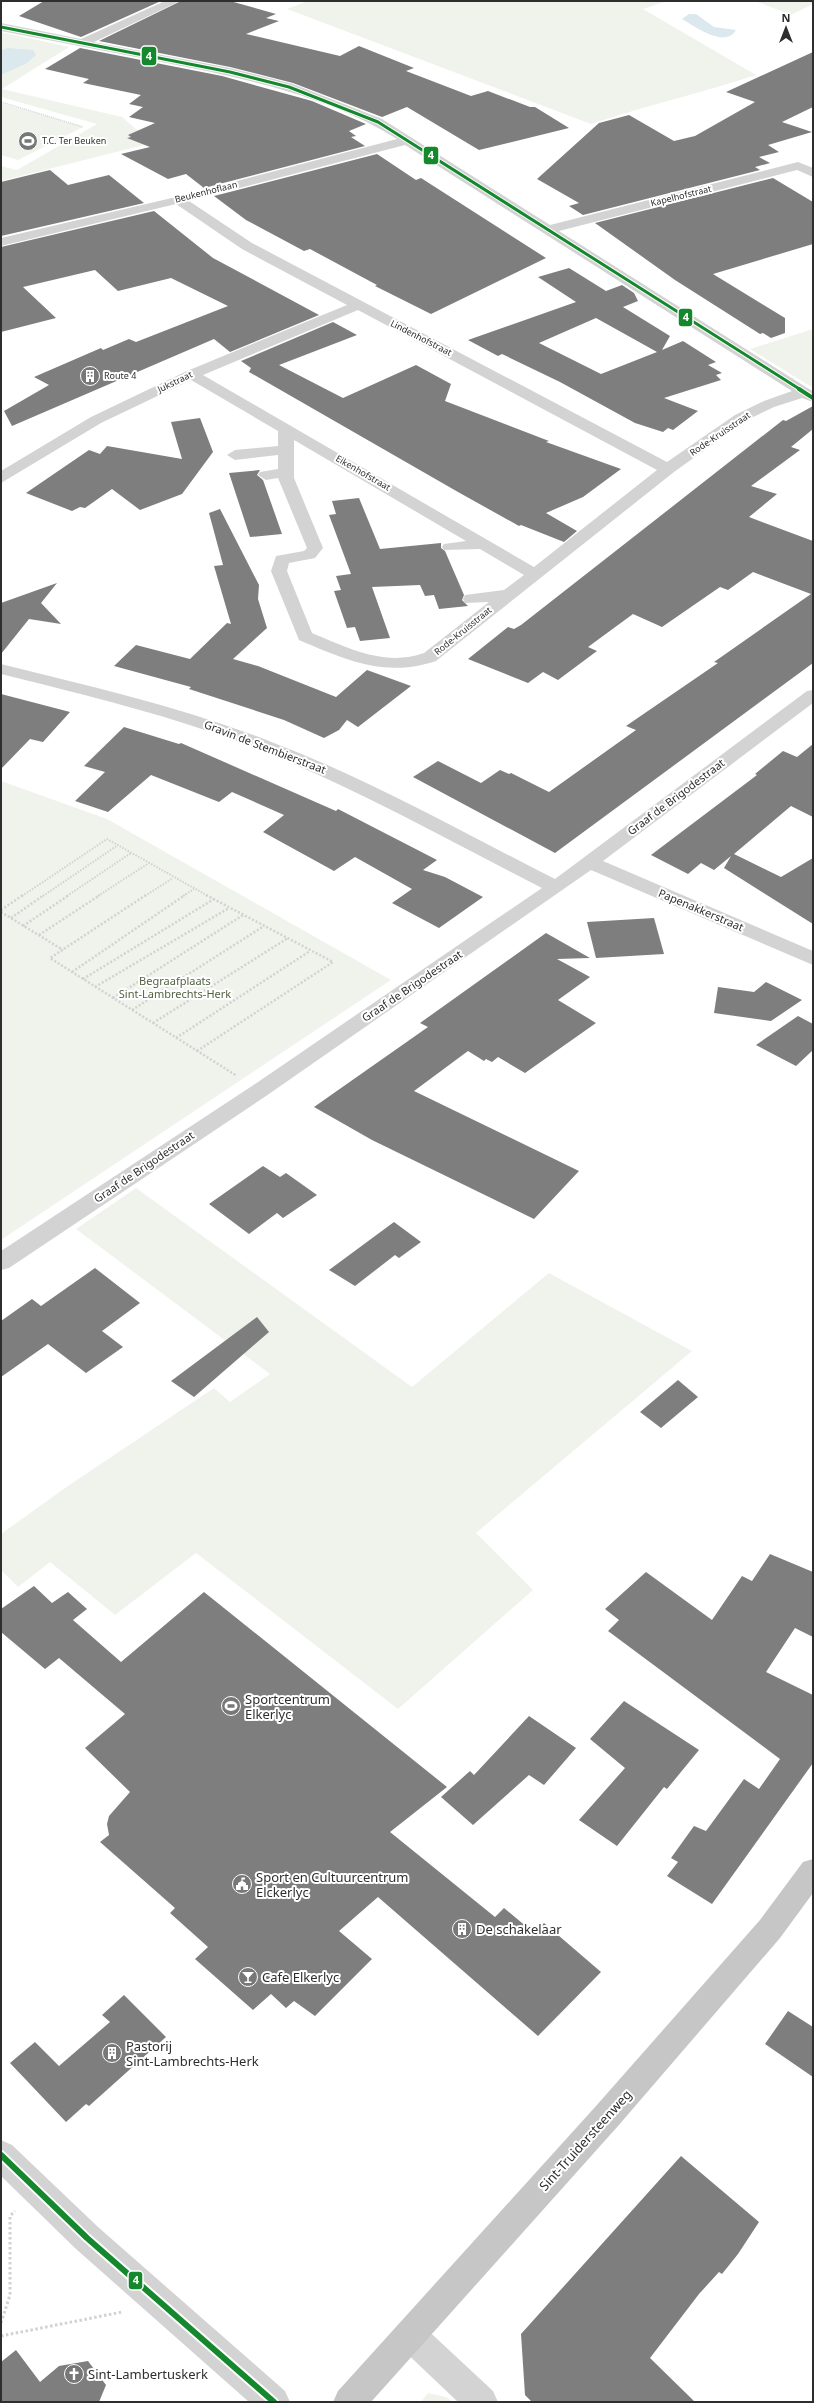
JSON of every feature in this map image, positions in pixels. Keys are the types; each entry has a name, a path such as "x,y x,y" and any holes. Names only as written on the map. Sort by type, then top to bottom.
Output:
{"main road":[{"name":"Sint-Truidersteenweg","path":"349,2402 607,2116 765,1935 813,1871"}],"street":[{"path":"82,43 174,1"},
{"path":"1,27 230,72 289,87 378,122 409,140 808,395"},
{"name":"Beukenhoflaan","path":"1,242 178,200 409,140"},
{"name":"Kapelhofstraat","path":"548,230 798,166 813,157"},
{"path":"798,166 813,174"},
{"name":"Lindenhofstraat","path":"178,200 247,246 668,470"},
{"name":"Jukstraat","path":"1,478 96,420 192,374 358,305"},
{"name":"Eikenhofstraat","path":"192,374 534,574"},
{"name":"Rode-Kruisstraat","path":"286,428 286,478 315,548 309,555 282,559 279,571 305,636 333,648 380,663 403,665 417,663 430,657 668,470 740,418 769,404 808,395"},
{"path":"214,406 245,404"},
{"path":"235,455 286,450"},
{"path":"266,475 287,472"},
{"path":"450,547 484,544"},
{"path":"471,599 508,595"},
{"name":"Gravin de Stembierstraat","path":"1,669 148,706 267,746 322,769 556,887"},
{"name":"Graaf de Brigodestraat","path":"1,1262 259,1090 556,887 813,695"},
{"name":"Papenakkerstraat","path":"589,862 813,959"},
{"path":"1,2155 87,2238 274,2402"},
{"path":"410,2335 482,2402"}],"path":[{"path":"1,102 83,127"},
{"path":"63,950 1,911 107,839 174,878 333,962 197,1051"},
{"path":"12,918 118,845"},
{"path":"23,926 131,853"},
{"path":"39,935 149,863"},
{"path":"174,878 50,958 259,1090"},
{"path":"72,972 195,889"},
{"path":"83,979 214,899"},
{"path":"95,987 230,907"},
{"path":"113,998 243,915"},
{"path":"132,1010 264,926"},
{"path":"153,1023 288,938"},
{"path":"176,1038 310,950"},
{"path":"1,2323 10,2295 10,2216 37,2189"},
{"path":"1,2336 163,2304"}],"green space":[{"path":"308,1 667,1 643,9 756,75 591,124 287,9"},
{"path":"755,1 813,1 813,4 791,15"},
{"path":"1,32 69,47 2,89 122,117 152,143 1,181 1,166 17,170 97,124 1,97"},
{"name":"T.C. Ter Beuken","path":"1,103 83,127 18,160 1,155"},
{"path":"813,329 813,388 750,349"},
{"name":"Begraafplaats Sint-Lambrechts-Herk","path":"1,781 107,819 391,980 1,1240"},
{"path":"136,1188 412,1387 549,1273 692,1351 476,1533 533,1590 398,1709 196,1553 115,1615 50,1562 18,1587 1,1570 1,1534 65,1488 214,1388 230,1402 270,1374 76,1229"},
{"path":"428,2393 446,2397 453,2402 421,2402"}],"shaded area":[{"path":"689,14 696,14 714,27 736,30 731,35 717,37 701,31 682,19"},
{"path":"8,48 33,50 36,55 27,63 1,75 1,50"}],"building":[{"path":"44,1 161,1 81,37 19,16"},
{"path":"181,1 230,1 276,14 266,18 279,21 246,34 340,56 359,46 414,68 406,71 471,96 488,91 530,107 535,107 569,128 479,150 407,107 382,117 293,83 230,67 99,41"},
{"path":"80,48 222,76 312,101 366,124 349,131 356,136 351,137 365,146 204,188 186,174 168,179 121,154 150,147 127,138 131,137 128,135 155,123 129,117 143,107 129,104 141,95 83,83 89,79 45,69"},
{"path":"813,52 813,107 782,122 812,132 768,145 779,152 759,157 770,163 755,167 760,170 583,215 569,206 579,203 537,179 599,123 629,115 674,141 695,136 755,102 726,92"},
{"path":"377,154 416,180 421,178 546,258 431,314 375,286 377,285 310,249 304,251 246,220 214,196"},
{"path":"50,170 68,185 109,175 144,203 1,236 1,182"},
{"path":"773,178 813,202 813,244 713,274 785,318 785,333 771,338 763,333 760,334 675,280 595,223"},
{"path":"154,211 213,258 319,315 230,352 214,339 12,426 4,411 49,385 34,377 101,348 103,350 129,339 136,342 228,306 171,278 118,291 95,270 23,287 56,318 1,332 1,247"},
{"path":"569,268 606,291 622,285 634,293 638,301 623,307 670,336 662,350 683,341 716,362 708,365 722,373 716,375 721,380 664,398 698,411 673,430 668,428 663,432 635,423 560,382 502,354 498,356 468,340 576,302 538,277","holes":["596,318 657,352 601,374 539,343"]},
{"path":"333,322 357,335 279,365 343,398 416,365 451,384 445,401 549,441 546,442 621,469 583,497 546,513 577,531 564,542 521,525 519,526 458,492 249,372 251,368 241,361"},
{"path":"813,406 813,429 791,447 800,450 751,486 777,494 749,517 813,541 813,663 555,853 413,777 438,761 481,783 500,770 509,774 511,773 549,792 636,730 626,726 718,663 714,662 811,594 753,572 728,590 720,587 662,627 633,614 588,647 597,651 558,680 543,672 528,683 468,659 508,627 514,629 521,625 783,420 786,421"},
{"path":"200,418 213,452 182,494 140,510 112,489 85,508 80,507 72,511 26,493 89,450 100,454 107,446 182,459 171,422"},
{"path":"260,470 257,475 263,480 282,534 250,537 229,473"},
{"path":"359,498 380,549 441,543 441,548 445,551 464,595 462,600 468,606 439,609 434,595 425,596 420,585 372,587 390,638 360,641 355,627 347,628 334,591 341,590 336,576 351,574 329,515 336,514 332,501"},
{"path":"220,509 259,585 258,599 267,628 233,659 258,666 336,697 367,670 411,686 358,727 347,720 339,730 324,738 284,720 189,689 191,687 114,666 136,645 190,659 227,623 231,624 214,566 223,565 209,513"},
{"path":"57,583 41,603 61,624 29,619 1,654 1,603"},
{"path":"1,694 70,712 43,742 30,739 1,769"},
{"path":"124,727 179,744 181,743 336,811 338,809 437,860 423,870 445,877 483,897 439,928 392,903 412,889 355,857 334,871 263,832 284,815 232,792 219,802 151,775 108,812 75,801 105,772 84,766"},
{"path":"813,744 813,817 791,806 734,854 781,877 813,858 813,924 724,868 731,856 714,870 701,863 688,874 651,855 757,775 755,774 783,751 797,757"},
{"path":"654,918 664,954 596,958 587,922"},
{"path":"546,933 590,958 557,959 590,977 558,1000 596,1023 525,1073 498,1057 492,1062 486,1059 484,1061 468,1051 414,1091 579,1171 534,1219 372,1140 314,1107 428,1027 420,1023"},
{"path":"766,982 802,1000 771,1021 714,1013 718,987 754,992"},
{"path":"798,1016 813,1024 813,1050 796,1066 756,1045"},
{"path":"263,1166 280,1177 286,1173 317,1195 283,1218 277,1213 249,1234 209,1204"},
{"path":"394,1222 421,1242 399,1258 395,1255 355,1286 329,1270"},
{"path":"95,1268 140,1303 102,1331 123,1347 86,1373 48,1344 1,1377 1,1321 32,1299 41,1306"},
{"path":"257,1317 269,1332 194,1397 171,1381"},
{"path":"678,1380 698,1397 661,1428 640,1412"},
{"path":"770,1554 813,1572 813,1637 795,1628 766,1672 813,1695 813,1763 712,1904 667,1876 678,1862 671,1858 694,1826 706,1831 744,1779 759,1789 780,1759 608,1631 619,1620 605,1609 646,1572 712,1620 742,1576 752,1581"},
{"path":"34,1586 52,1603 68,1592 87,1609 73,1620 121,1662 204,1592 447,1787 390,1832 495,1917 504,1908 534,1933 544,1923 601,1972 538,2036 378,1897 339,1931 372,1959 315,2016 294,2001 286,2008 271,1994 253,2010 195,1959 208,1947 170,1913 175,1908 100,1842 109,1835 107,1824 109,1816 130,1792 85,1748 125,1714 59,1658 45,1669 1,1632 1,1609"},
{"path":"624,1701 699,1750 667,1789 664,1787 617,1846 579,1820 625,1768 590,1739"},
{"path":"529,1716 576,1748 544,1785 529,1775 473,1825 441,1797 470,1771 474,1775"},
{"name":"Pastorij Sint-Lambrechts-Herk","path":"124,1995 166,2037 89,2106 86,2104 66,2122 10,2063 35,2042 59,2066 110,2022 102,2015"},
{"path":"788,2011 813,2027 813,2077 765,2044"},
{"path":"681,2156 759,2222 738,2254 722,2274 719,2272 699,2294 650,2358 695,2402 532,2402 525,2395 521,2334"},
{"name":"Sint-Lambertuskerk","path":"16,2350 40,2382 59,2366 88,2361 106,2385 99,2402 1,2402 1,2362"}],"transit line":[{"name":"4","path":"1,27 230,72 289,87 378,122 813,398"},
{"name":"4","path":"1,2155 87,2238 274,2402"}],"place":[{"name":"T.C. Ter Beuken","path":"28,141"},
{"name":"Route 4","path":"90,376"},
{"name":"Sportcentrum Elkerlyc","path":"231,1706"},
{"name":"Sport en Cultuurcentrum Elckerlyc","path":"242,1884"},
{"name":"De schakelaar","path":"462,1929"},
{"name":"Cafe Elkerlyc","path":"248,1977"},
{"name":"Pastorij Sint-Lambrechts-Herk","path":"112,2053"},
{"name":"Sint-Lambertuskerk","path":"74,2374"}]}
